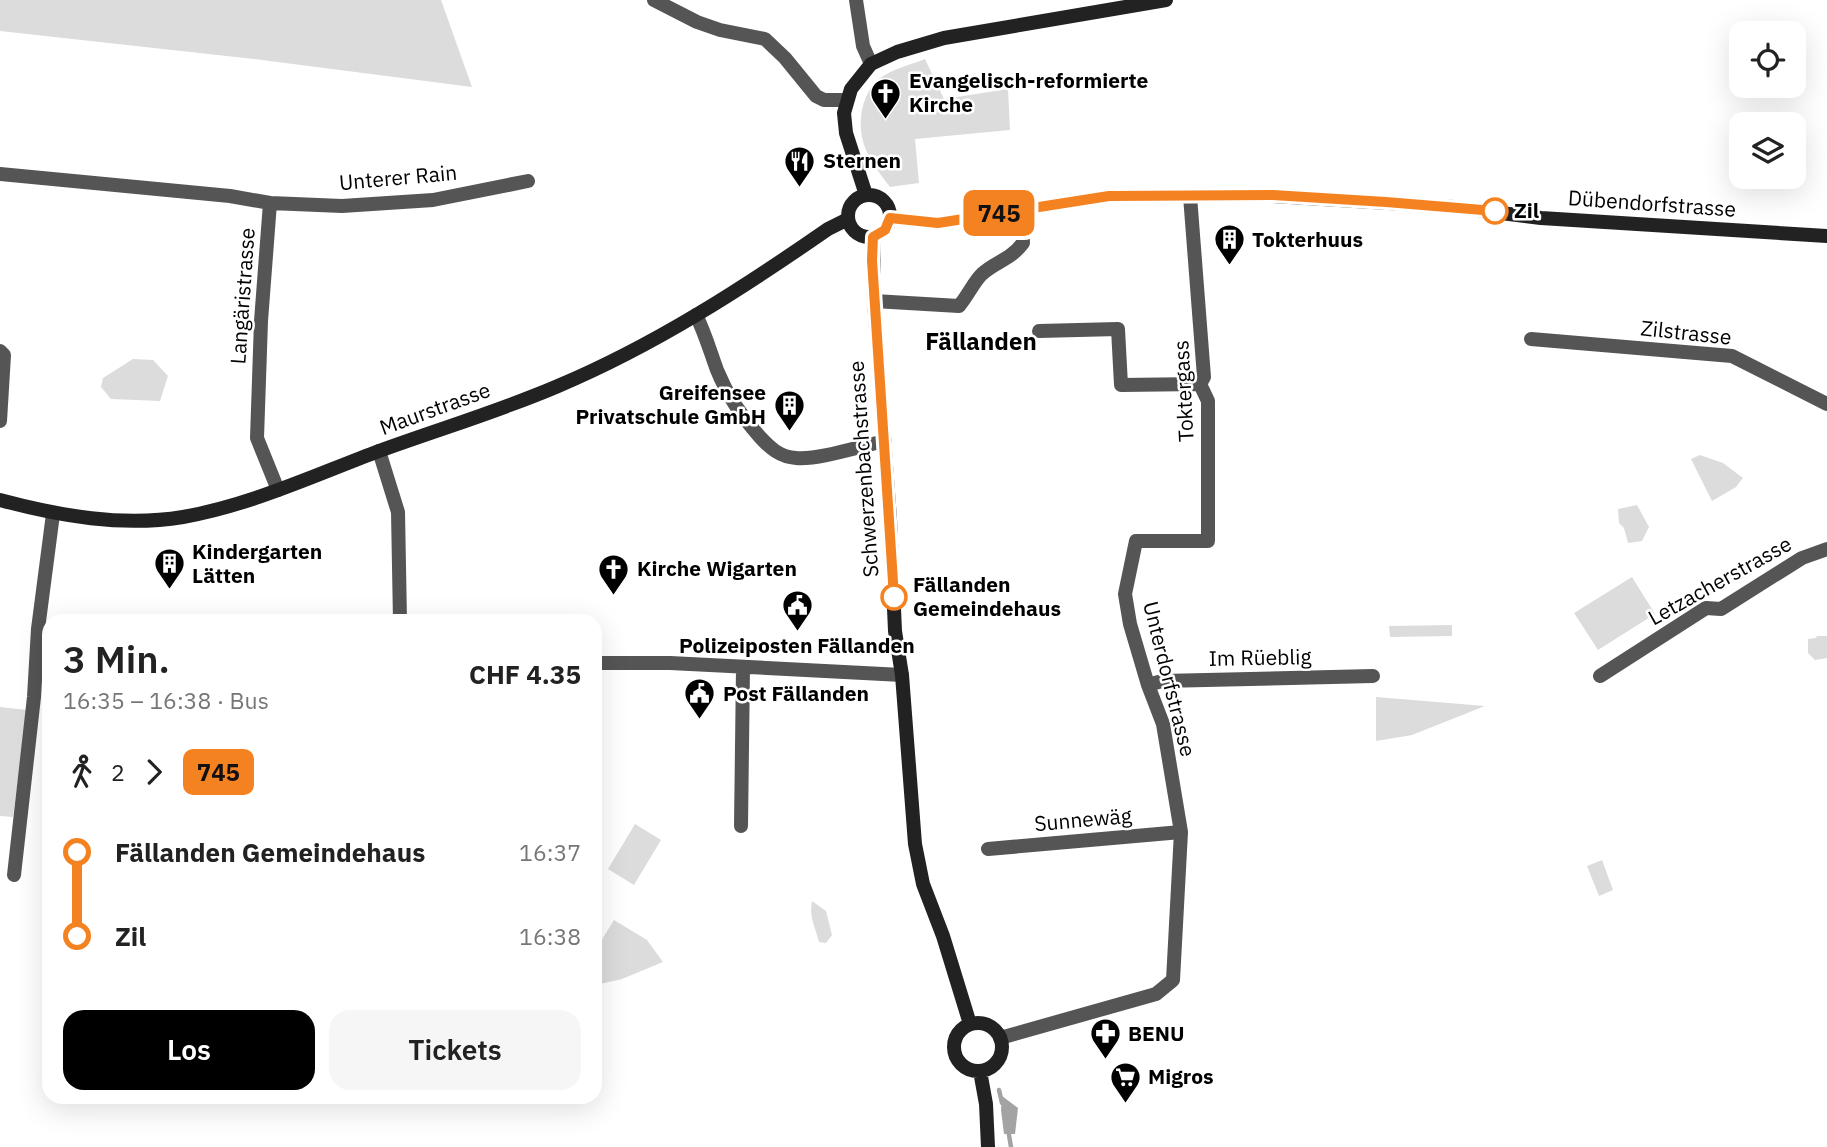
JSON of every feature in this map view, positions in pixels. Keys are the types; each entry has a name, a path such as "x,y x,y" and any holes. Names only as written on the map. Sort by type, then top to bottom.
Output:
{"main road":[{"path":"866,195 844,124 846,100 857,80 871,64 897,52 943,38 1166,0"},
{"path":"866,195 882,198 889,207 890,218 885,230 873,237 859,235 848,219 852,203 866,195"},
{"name":"Dübendorfstrasse","path":"890,218 938,223 1109,196 1273,195 1366,200 1494,211 1541,218 1827,236"},
{"name":"Maurstrasse","path":"0,500 53,514 131,520 183,517 236,504 558,386 632,351 696,315 828,229 848,219"},
{"name":"Schwerzenbachstrasse","path":"873,237 874,301 885,440 895,631 902,676 917,860 970,1024"},
{"path":"970,1024 985,1024 997,1032 1000,1038 1002,1047 996,1063 980,1071 971,1071 963,1066 954,1051 956,1036 970,1024"},
{"path":"980,1071 986,1104 988,1147"}],"street":[{"path":"654,0 697,22 720,30 765,38 816,96 824,100 846,100"},
{"path":"856,0 863,46 871,64"},
{"name":"Langäristrasse","path":"0,174 230,196 270,203 261,321 257,438 278,490"},
{"name":"Unterer Rain","path":"270,203 390,204 433,200 528,181"},
{"name":"Toktergass","path":"1136,541 1208,541 1208,401 1200,384 1204,377 1191,196"},
{"path":"874,301 959,306 981,274 1013,255 1023,243 1022,210"},
{"path":"696,315 718,372 736,406 746,422 771,449 784,456 810,457 885,440"},
{"path":"1039,331 1118,329 1121,385 1200,384"},
{"name":"Zilstrasse","path":"1531,339 1732,356 1827,404"},
{"path":"0,351 4,355 0,421"},
{"path":"379,451 398,512 400,614"},
{"path":"14,875 34,697 38,629 53,514"},
{"name":"Unterdorfstrasse","path":"1000,1038 1156,994 1173,980 1181,832 1163,724 1147,685 1130,624 1125,594 1136,541"},
{"name":"Letzacherstrasse","path":"1600,676 1706,608 1721,609 1802,558 1827,549"},
{"path":"602,663 657,662 902,676"},
{"path":"741,826 743,668"},
{"name":"Im Rüeblig","path":"1147,685 1162,681 1373,676"},
{"name":"Sunnewäg","path":"988,849 1181,832"}],"shaded area":[{"path":"0,0 441,0 472,87 0,31"},
{"path":"925,59 944,99 1008,89 1010,130 915,139 919,183 890,187 871,160 863,141 861,122 864,103 879,79"},
{"path":"133,359 153,360 168,376 160,401 111,399 101,387 103,378"},
{"path":"1700,455 1723,463 1743,478 1736,487 1712,501 1691,459"},
{"path":"1637,505 1649,527 1642,541 1628,543 1624,528 1619,523 1618,509"},
{"path":"1632,577 1655,614 1598,650 1574,613"},
{"path":"1452,625 1452,636 1390,637 1389,626"},
{"path":"1827,636 1827,658 1815,660 1808,653 1808,639"},
{"path":"1376,697 1485,706 1412,735 1376,741"},
{"path":"0,707 27,710 13,817 0,816"},
{"path":"635,824 661,840 634,885 608,869"},
{"path":"1602,860 1613,890 1599,896 1587,866"},
{"path":"812,901 826,911 832,935 826,943 819,942 812,917"},
{"path":"614,920 647,940 663,962 622,979 602,984 602,941"},
{"path":"1002,1096 1018,1108 1015,1134 1004,1134"}],"waterway":[{"path":"999,1090 1002,1103"},
{"path":"1008,1129 1011,1147"}],"bus line":[{"name":"745","path":"894,597 872,260 873,237 885,230 890,218 938,223 1109,196 1273,195 1495,211"}],"place":[{"name":"Evangelisch-reformierte Kirche","path":"886,120"},
{"name":"Sternen","path":"800,188"},
{"name":"Zil","path":"1495,211"},
{"name":"Tokterhuus","path":"1229,267"},
{"name":"Greifensee Privatschule GmbH","path":"789,432"},
{"name":"Kindergarten Lätten","path":"169,591"},
{"name":"Kirche Wigarten","path":"614,596"},
{"name":"Fällanden Gemeindehaus","path":"894,597"},
{"name":"Polizeiposten Fällanden","path":"797,633"},
{"name":"Post Fällanden","path":"700,721"},
{"name":"BENU","path":"1105,1061"},
{"name":"Migros","path":"1125,1104"}],"district":[{"name":"Fällanden","path":"981,342"}]}
